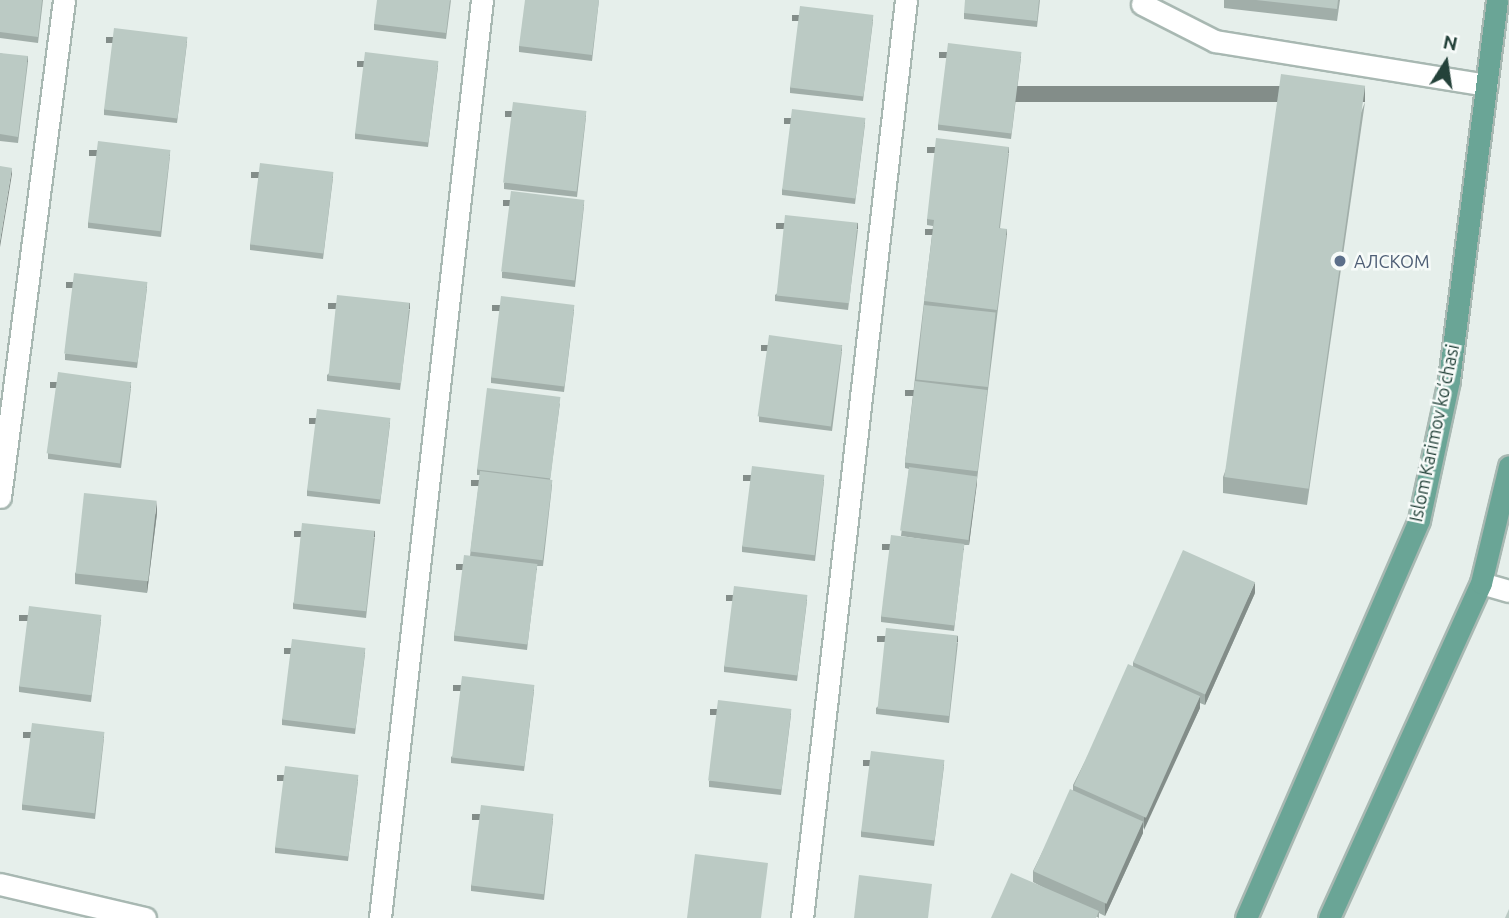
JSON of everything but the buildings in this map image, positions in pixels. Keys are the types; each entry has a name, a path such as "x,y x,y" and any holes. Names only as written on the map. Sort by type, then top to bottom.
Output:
{"main road":[{"name":"Islom Karimov ko‘chasi","path":"1246,918 1419,520 1449,380 1497,0"},
{"path":"1329,918 1481,583 1509,466"}],"street":[{"path":"0,497 64,0"},
{"path":"380,918 482,0"},
{"path":"802,918 906,0"},
{"path":"1142,4 1215,41 1486,85"},
{"path":"1481,583 1509,591"},
{"path":"0,884 145,918"}],"place":[{"name":"АЛСКОМ","path":"1340,261"}]}
